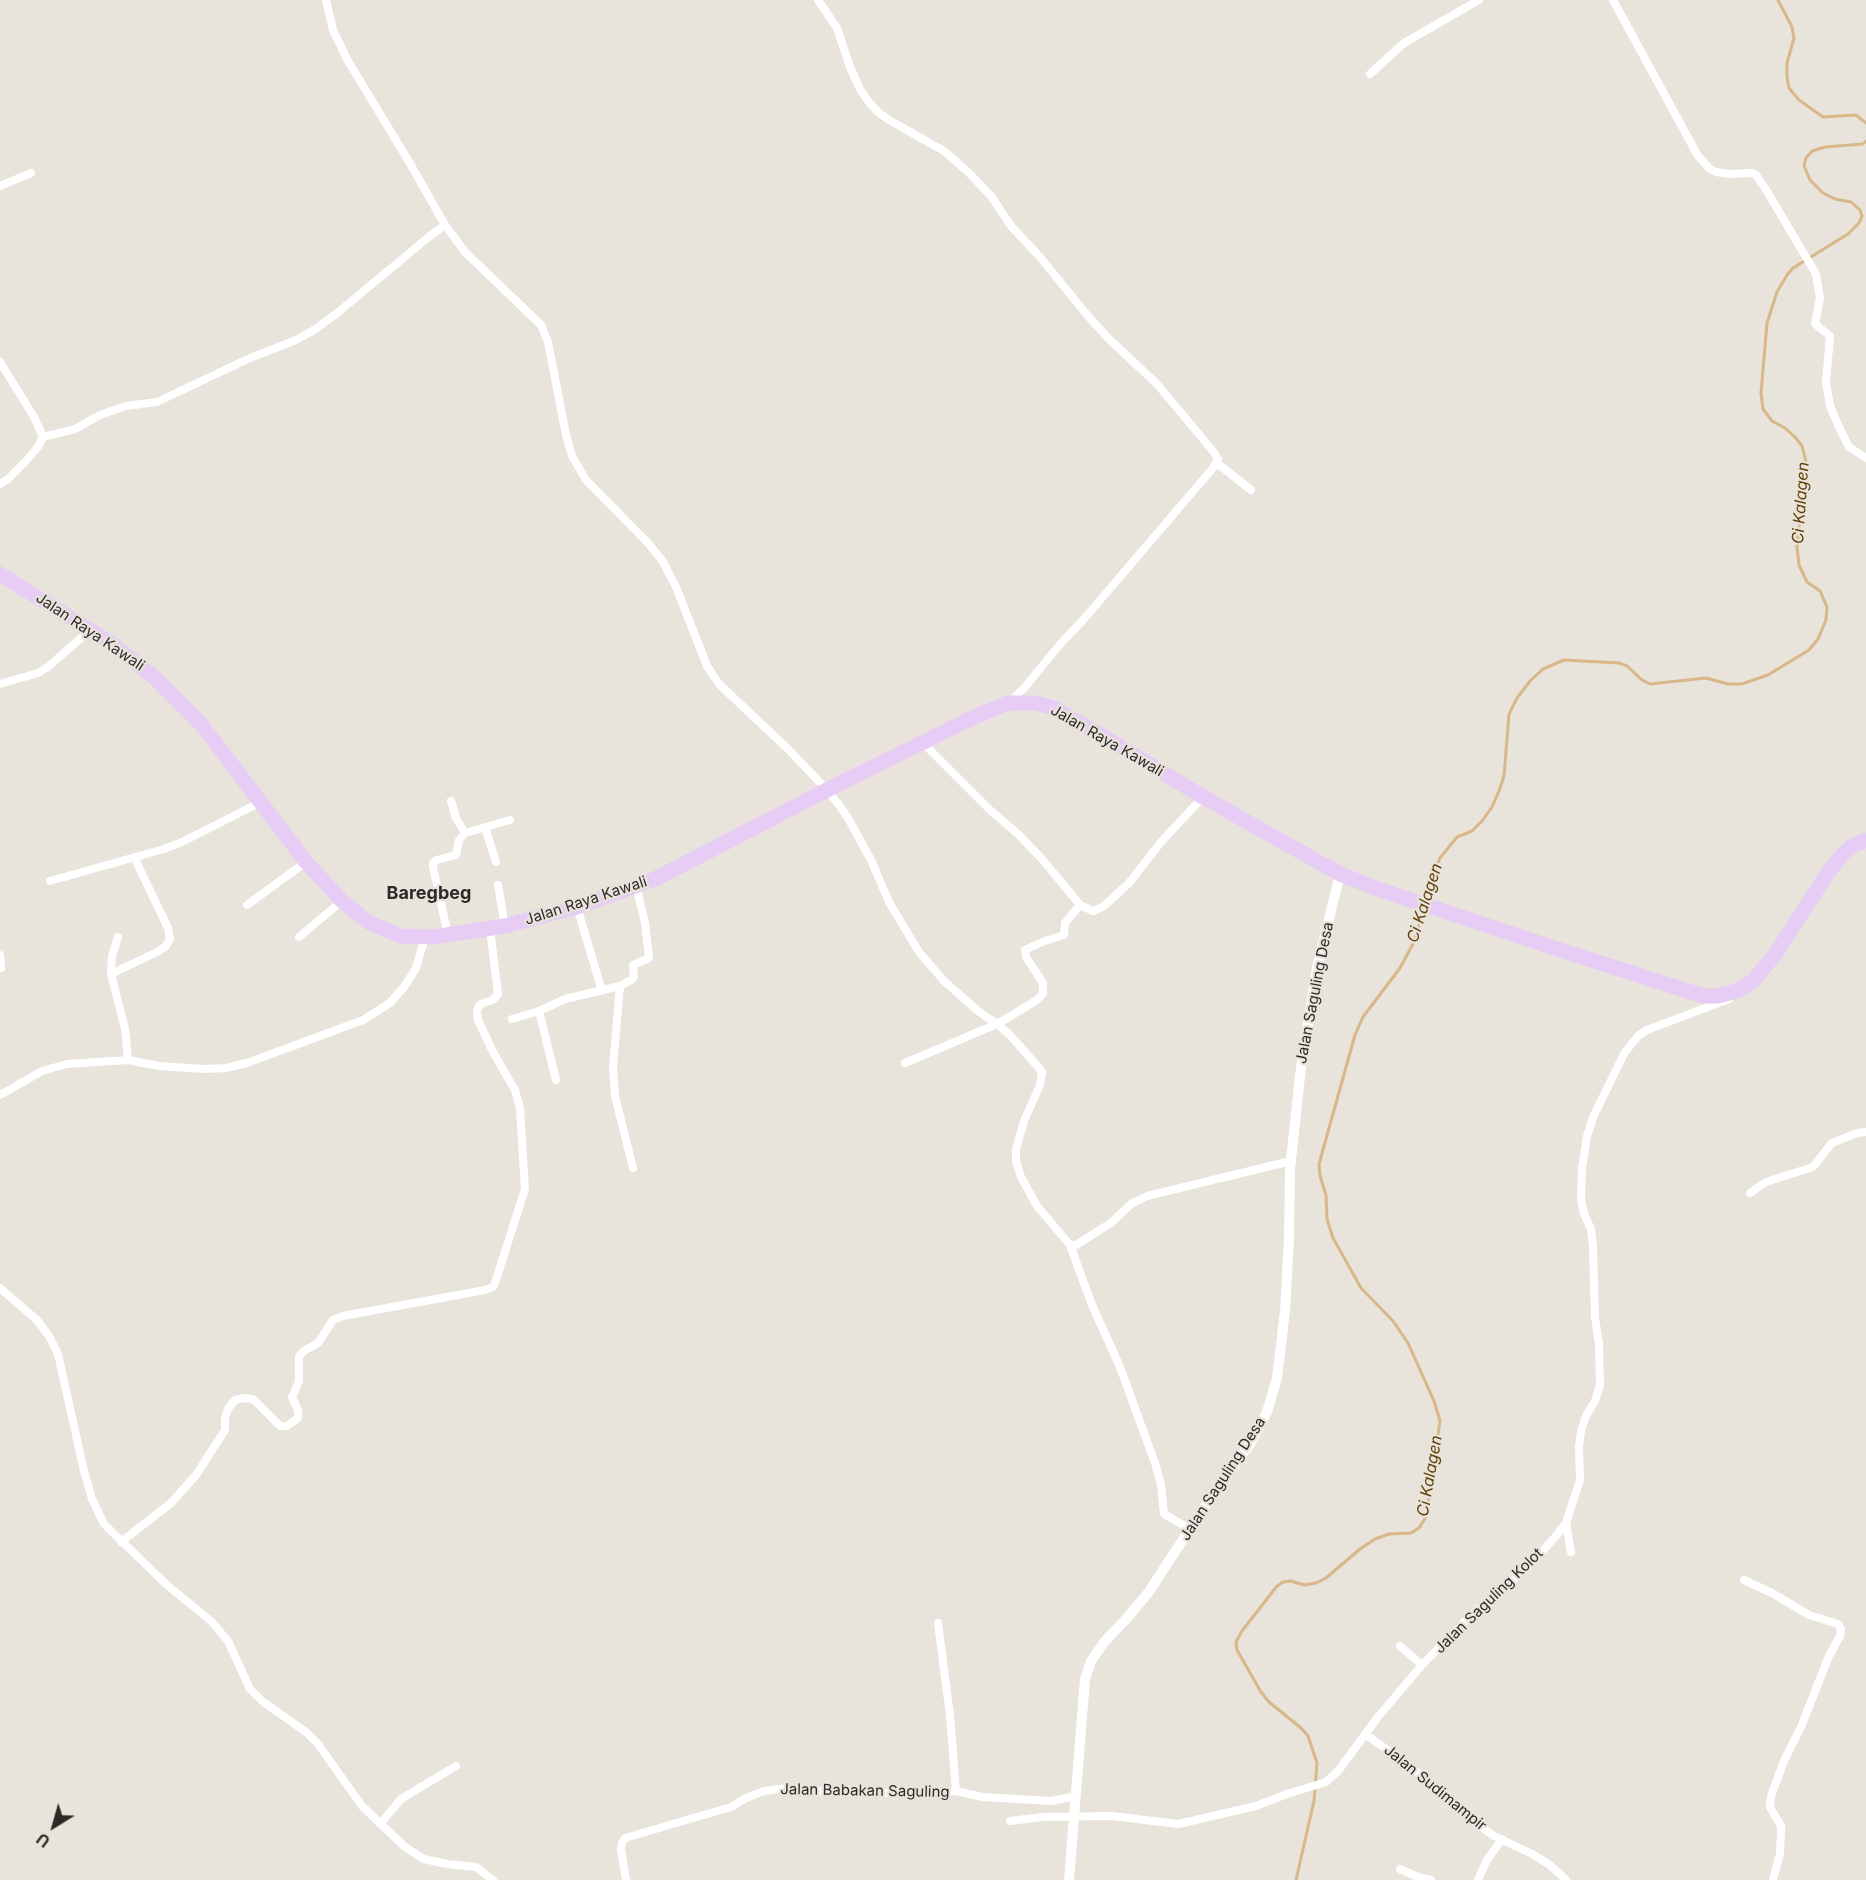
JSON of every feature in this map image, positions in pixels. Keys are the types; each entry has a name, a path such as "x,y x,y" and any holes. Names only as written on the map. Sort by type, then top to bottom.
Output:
{"highway":[{"name":"Jalan Raya Kawali","path":"0,574 109,642 154,677 201,724 306,862 342,901 368,922 400,936 448,935 498,927 577,908 655,879 972,718 1008,703 1035,703 1054,708 1203,797 1340,874 1580,957 1703,996 1730,993 1753,981"},
{"path":"1753,981 1776,953 1829,871 1852,846 1866,840"}],"street":[{"path":"326,0 333,30 348,61 445,225 465,252 541,325 549,342 572,456 586,480 662,560 676,587 707,666 719,684 788,749 827,790 848,818 871,860 889,902 919,952 944,981 1009,1034 1040,1069 1042,1073 1040,1085 1019,1138 1016,1161 1021,1177 1037,1206 1070,1245 1092,1305 1120,1367 1155,1463 1161,1485 1163,1512 1167,1517 1190,1528"},
{"path":"818,0 837,28 850,67 868,101 889,120 944,151 969,173 991,196 1011,226 1088,316 1157,384 1214,451 1218,459 1217,463 1084,619 1025,687 1008,703"},
{"path":"1370,74 1404,43 1479,0"},
{"path":"1613,0 1698,156 1716,172 1756,175 1766,188 1816,274 1820,298 1815,324 1830,336 1826,381 1830,406 1849,447 1866,458"},
{"path":"0,186 31,173"},
{"path":"0,484 26,462 43,437 75,429 100,415 126,406 157,402 314,330 445,225"},
{"path":"0,362 34,417 43,437"},
{"path":"1217,463 1251,490"},
{"path":"0,684 38,673 90,630"},
{"path":"923,743 990,810 1018,834 1080,905 1093,910 1104,906 1129,883 1161,842 1203,797"},
{"path":"451,801 456,818 465,833"},
{"path":"50,881 182,842 261,802"},
{"path":"448,935 434,863 456,855 459,840 465,833 510,820"},
{"path":"485,827 496,862"},
{"path":"111,974 159,951 170,939 168,928 134,857"},
{"path":"247,904 306,862"},
{"name":"Jalan Saguling Desa","path":"1069,1880 1084,1679 1091,1660 1148,1593 1190,1528 1250,1444 1267,1412 1277,1378 1285,1311 1291,1161 1300,1067 1317,968 1340,874"},
{"path":"121,1542 171,1503 196,1475 225,1430 228,1409 235,1400 253,1399 280,1426 287,1426 298,1418 292,1397 299,1381 299,1356 318,1343 333,1320 343,1316 493,1287 525,1189 520,1108 515,1090 478,1020 477,1011 483,1003 496,999 498,994 498,885"},
{"path":"513,1019 539,1011 565,999 620,986 634,977 634,964 649,958 645,923 636,886"},
{"path":"299,937 342,901"},
{"path":"905,1063 997,1024 1041,996 1043,983 1026,957 1025,950 1064,935 1065,923 1080,905"},
{"path":"577,908 602,991"},
{"path":"0,1095 42,1071 67,1064 128,1060 159,1066 205,1069 247,1064 363,1020 390,1003 416,968 425,937"},
{"path":"118,938 112,956 111,974 125,1029 128,1060"},
{"path":"0,955 2,968"},
{"name":"Jalan Saguling Kolot","path":"1010,1821 1042,1817 1112,1816 1178,1824 1256,1806 1326,1782 1338,1771 1365,1734 1422,1665 1471,1615 1527,1568 1566,1523 1580,1480 1581,1431 1600,1385 1593,1247 1591,1229 1584,1214 1581,1199 1584,1151 1594,1115 1625,1052 1639,1035 1653,1027 1726,1001 1749,987 1753,981"},
{"path":"620,986 613,1067 615,1096 633,1168"},
{"path":"539,1011 556,1080"},
{"path":"1750,1193 1766,1182 1813,1167 1832,1143 1857,1132 1866,1132"},
{"path":"1070,1245 1076,1245 1111,1223 1131,1204 1147,1196 1291,1161"},
{"path":"0,1288 37,1320 49,1336 58,1354 84,1471 92,1499 104,1524 167,1585 211,1621 228,1641 250,1689 318,1744 362,1806 380,1824 405,1846 424,1858 447,1864 476,1867 493,1880"},
{"path":"1566,1523 1571,1552"},
{"path":"1744,1580 1772,1593 1809,1615 1838,1624 1841,1629 1771,1796 1770,1807 1781,1826 1780,1854 1773,1880"},
{"path":"938,1623 950,1716 956,1791"},
{"path":"1400,1646 1422,1665"},
{"name":"Jalan Sudimampir","path":"1365,1734 1414,1769 1457,1809 1494,1836 1532,1854 1561,1878"},
{"path":"380,1824 401,1799 456,1766"},
{"name":"Jalan Babakan Saguling","path":"626,1880 621,1849 625,1838 731,1807 764,1791 779,1789 850,1793 924,1793 956,1791 982,1797 1023,1800 1052,1800 1076,1796"},
{"path":"1478,1880 1487,1860 1502,1839"},
{"path":"1400,1869 1431,1880"}],"waterway":[{"name":"Ci Kalagen","path":"1778,0 1792,27 1794,38 1787,63 1789,88 1799,100 1823,117 1856,115 1866,123"},
{"name":"Ci Kalagen","path":"1426,900 1428,887 1440,858 1457,837 1472,831 1492,807 1504,776 1509,714 1517,698 1543,669 1564,660 1619,663 1627,666 1650,684 1706,678 1728,684 1742,684 1768,675 1809,650 1818,639 1826,620 1827,607 1820,591 1807,582 1799,565 1797,547 1806,462 1802,446 1795,437 1772,421 1763,409 1761,393 1767,323 1777,292 1793,268 1848,234 1859,223 1862,216 1860,210 1851,202 1835,199 1823,193 1810,180 1804,166 1806,158 1812,151 1825,147 1863,144 1866,141"},
{"name":"Ci Kalagen","path":"1296,1880 1314,1801 1317,1763 1308,1736 1269,1702 1261,1692 1237,1650 1236,1642 1277,1586 1283,1582 1291,1581 1304,1585 1316,1583 1326,1578 1375,1539 1389,1534 1411,1533 1419,1528 1426,1517 1440,1421 1434,1401 1408,1343 1393,1321 1361,1288 1333,1238 1327,1219 1326,1195 1319,1164 1355,1035 1363,1017 1400,968 1414,942 1424,909"}],"district":[{"name":"Baregbeg","path":"429,894"}]}
